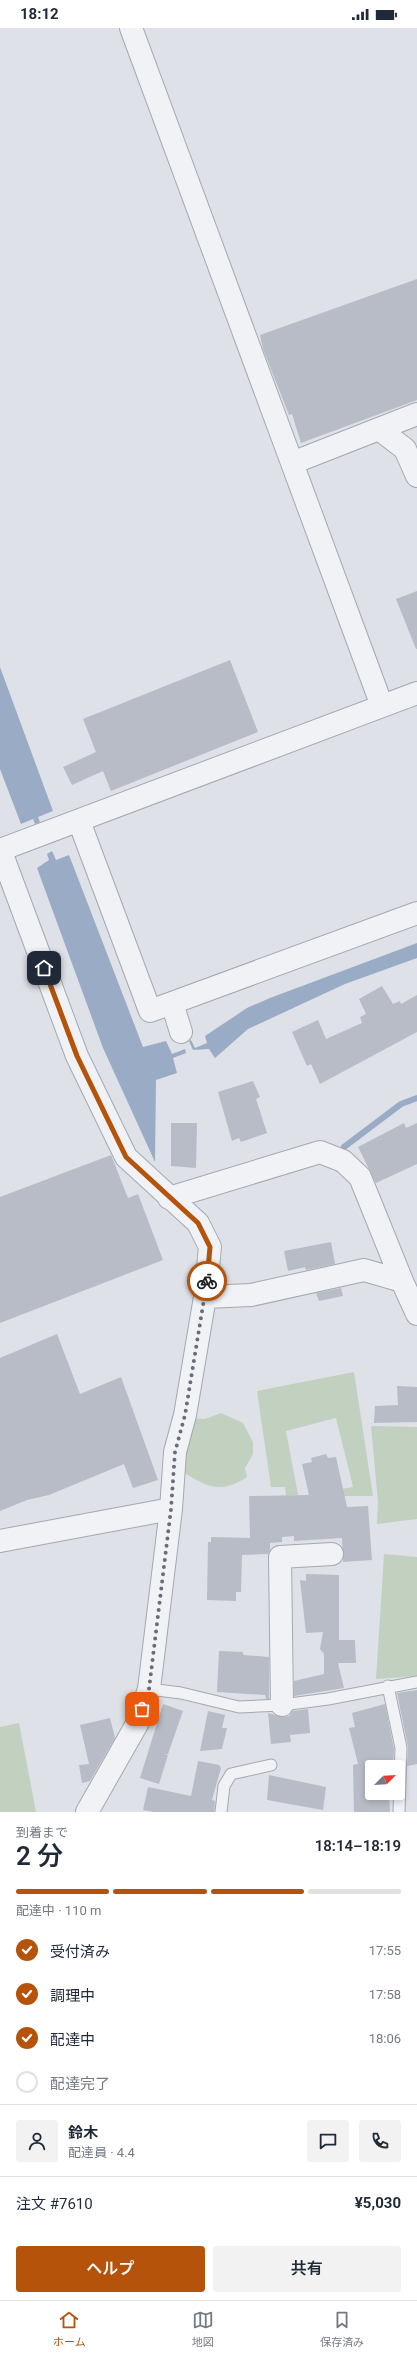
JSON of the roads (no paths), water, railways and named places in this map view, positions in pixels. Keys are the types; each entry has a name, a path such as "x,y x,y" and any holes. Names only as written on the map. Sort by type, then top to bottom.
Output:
{"street":[{"path":"131,28 382,706"},
{"path":"292,463 417,414"},
{"path":"379,429 405,449 417,476"},
{"path":"87,1812 137,1724 149,1689 171,1509 175,1452 185,1415 205,1297 210,1247 198,1223 126,1157 77,1056 0,850 417,693"},
{"path":"79,821 150,1011 417,913"},
{"path":"172,1003 181,1032"},
{"path":"169,1198 320,1152 343,1161 360,1177 417,1314"},
{"path":"205,1297 251,1295 364,1270 402,1280"},
{"path":"0,1541 171,1509"},
{"path":"282,1705 280,1557 332,1554"}],"lane":[{"path":"149,1689 181,1693 239,1707 282,1705 328,1699 388,1686 417,1682"},
{"path":"388,1686 401,1748 399,1812"},
{"path":"221,1812 224,1786 231,1774 271,1765"}],"water":[{"path":"0,667 53,811 38,817 40,822 35,824 33,819 21,824 0,769"},
{"path":"52,851 56,860 69,855 143,1047 166,1041 172,1054 185,1049 186,1053 173,1058 177,1073 156,1080 155,1162 103,1048 37,868 49,860 47,854"},
{"path":"417,943 417,958 345,984 248,1029 215,1058 209,1049 193,1050 189,1041 191,1040 195,1048 207,1043 205,1036 247,1008"}],"waterway":[{"path":"344,1147 401,1104 417,1098"}]}
